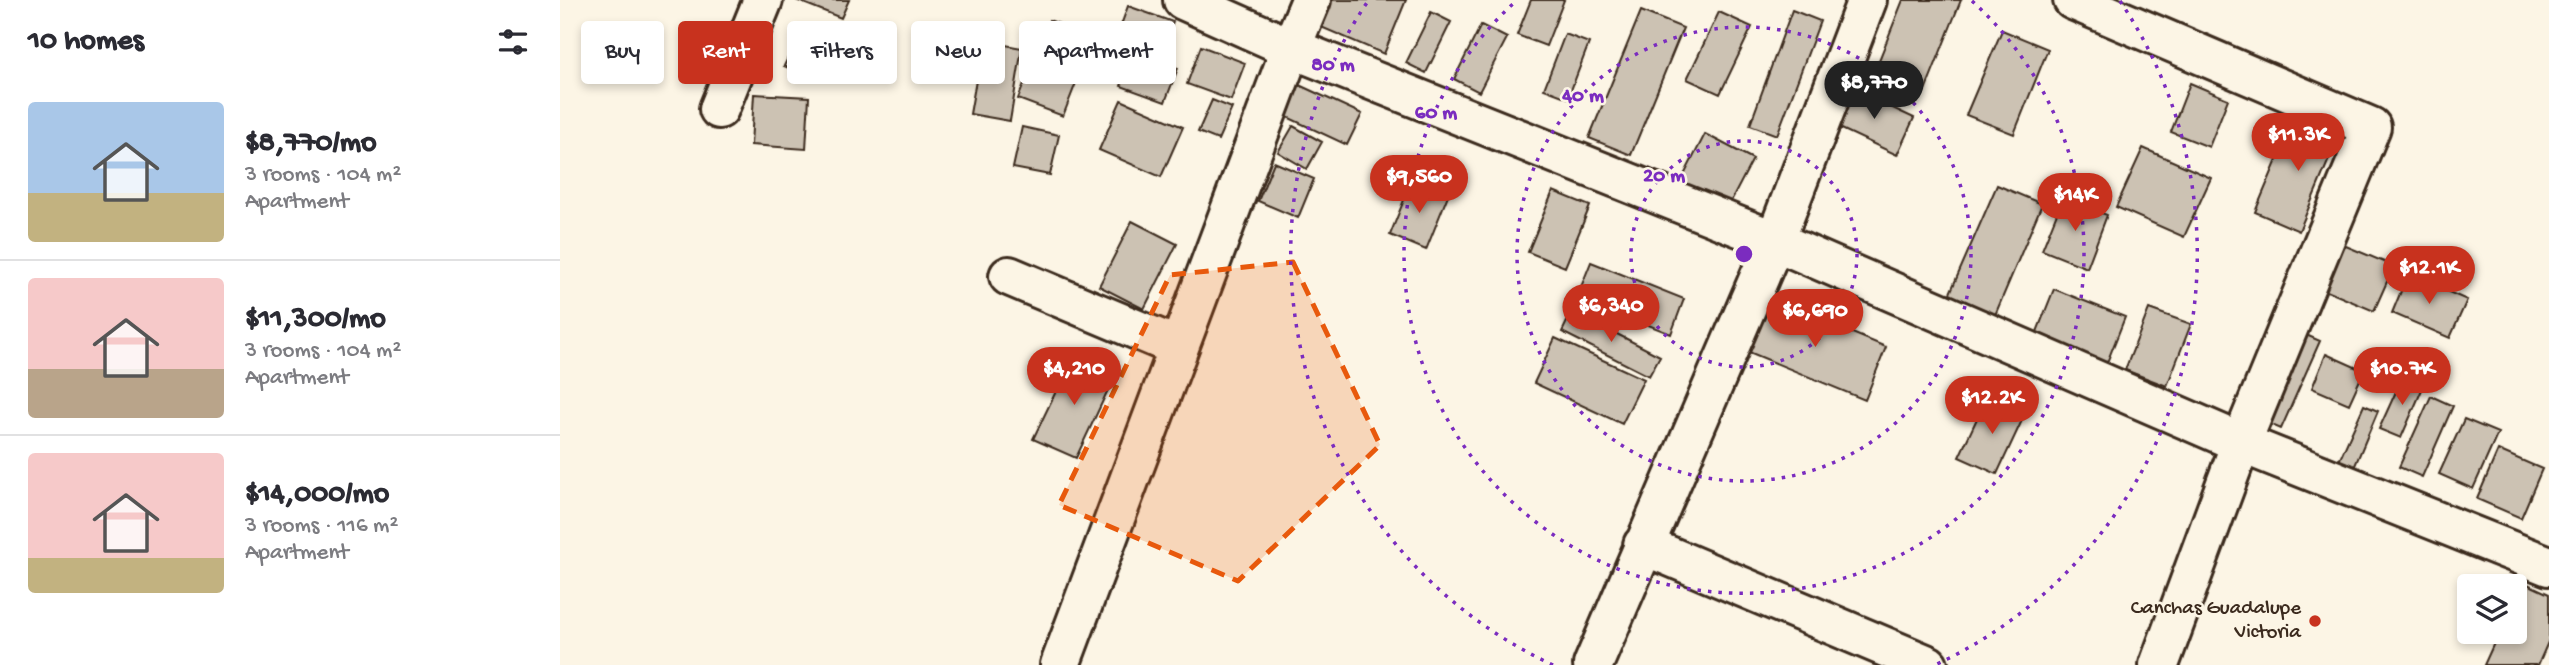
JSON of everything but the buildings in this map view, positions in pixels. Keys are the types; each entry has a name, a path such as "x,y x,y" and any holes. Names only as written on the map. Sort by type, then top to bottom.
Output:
{"street":[{"path":"719,109 763,0"},
{"path":"1183,0 1291,48 1774,241 2241,443 2549,566"},
{"path":"1060,665 1311,0"},
{"path":"1593,665 1774,241 1867,0"},
{"path":"2073,0 2371,127 2241,443 2159,665"},
{"path":"1009,276 1178,347"},
{"path":"1643,545 1928,665"}],"highlighted area":[{"path":"1293,262 1380,445 1238,581 1059,505 1170,275"}],"place":[{"name":"Canchas Guadalupe Victoria","path":"2315,621"}]}
